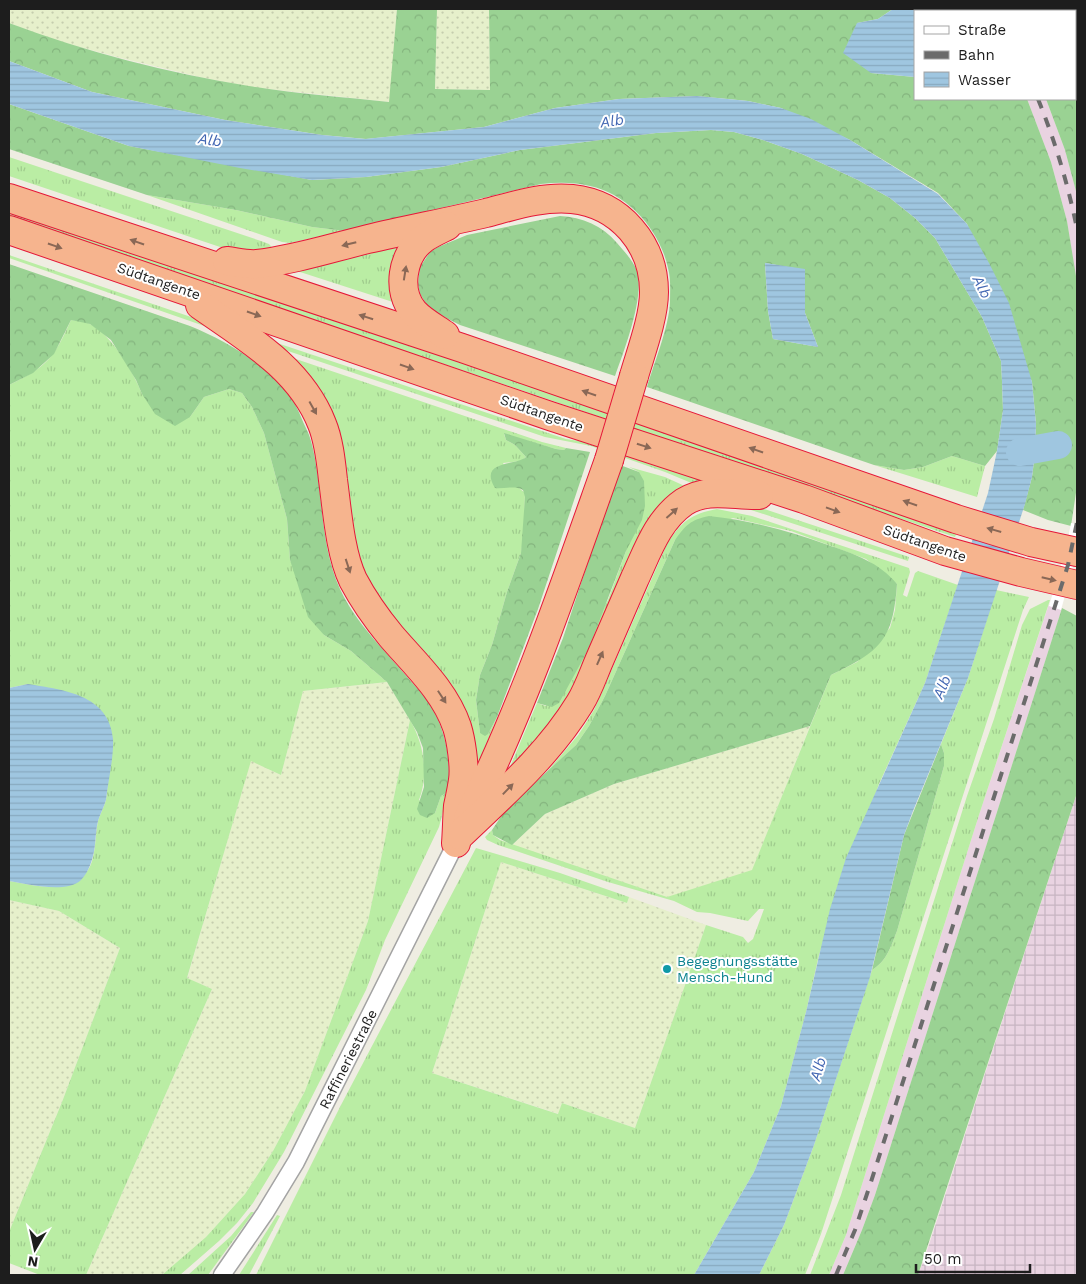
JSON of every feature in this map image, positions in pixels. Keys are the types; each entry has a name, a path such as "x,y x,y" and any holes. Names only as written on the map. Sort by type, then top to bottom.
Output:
{"highway":[{"path":"9,198 462,348 956,519 1032,542 1077,552"},
{"path":"183,257 255,264 284,260 406,230 537,201 569,198 597,205 616,215 634,232 649,260 653,274 654,293 645,338 609,460 519,704 494,766 458,839"},
{"path":"462,348 414,312 406,297 403,285 404,272 413,251 423,239 446,226 482,214"},
{"name":"Südtangente","path":"9,230 550,416 787,494 945,551 1077,586"},
{"path":"175,286 261,348 285,368 302,387 315,409 323,426 345,556 352,578 368,605 390,635 420,667 445,701 457,727 464,778 458,807 458,839"},
{"path":"458,839 506,791 565,727 581,701 648,549 664,521 685,502 703,494 787,494"}],"street":[{"name":"Raffineriestraße","path":"222,1275 270,1205 296,1162 458,839"}],"shaded area":[{"path":"1027,100 1046,100 1065,150 1076,191 1077,287 1067,221 1051,162"},
{"path":"1049,604 1062,608 875,1195 843,1275 829,1275 846,1235 979,815"},
{"path":"1077,793 1077,1275 918,1275 925,1257"}],"green space":[{"path":"9,9 397,9 390,102 250,87 121,58 50,39 9,23"},
{"path":"397,9 437,9 435,89 490,90 489,9 893,9 878,19 857,23 871,73 914,77 914,100 1027,100 1051,162 1067,221 1076,276 1077,486 1071,526 1048,520 1023,510 1032,477 1035,453 1036,424 1032,382 967,224 938,193 850,140 781,108 748,101 697,96 619,99 555,108 484,127 366,139 322,135 225,120 92,92 9,61 9,23 97,52 188,75 284,91 389,102"},
{"path":"437,9 489,9 490,90 435,89"},
{"path":"1077,9 1077,95 1076,10 1042,10"},
{"path":"1076,92 1077,195 1065,150 1046,100 1076,100"},
{"path":"9,104 129,146 312,180 366,177 441,167 520,150 656,133 711,130 734,132 763,140 802,154 858,180 890,198 915,218 935,238 982,317 1001,361 1003,410 997,451 985,466 952,456 923,467 904,470 874,465 647,387 669,312 670,276 664,254 650,227 629,205 604,190 578,184 541,184 345,231 312,227 236,210 147,195 9,149","holes":["765,263 805,270 805,313 818,347 773,339 768,311"]},
{"path":"9,157 261,241 269,244 276,252 226,249 9,176"},
{"path":"147,195 236,210 312,227 345,231 290,243 282,242"},
{"path":"9,213 35,219 958,529 955,537 9,217"},
{"path":"560,216 584,220 599,227 626,253 637,271 639,282 636,309 615,376 460,325 430,310 420,294 418,284 420,267 430,252 438,247 467,235"},
{"path":"409,240 399,304 297,271"},
{"path":"9,255 194,318 208,324 210,328 9,258"},
{"path":"9,264 204,332 232,346 258,364 291,397 311,441 328,553 340,589 354,614 427,700 441,728 447,749 449,781 448,792 441,796 435,813 427,818 420,815 417,809 424,787 423,748 417,732 387,682 351,651 324,635 308,617 290,560 287,519 264,433 252,407 242,393 229,389 204,397 190,417 175,426 155,414 111,340 90,324 71,320 54,354 33,373 9,385"},
{"path":"71,320 88,323 106,336 128,365 142,394 190,417 204,397 229,389 242,393 252,407 264,433 287,519 290,560 324,635 351,651 387,682 303,691 281,775 251,761 187,978 212,989 86,1275 40,1275 9,1263 9,1232 62,1102 120,948 59,911 9,900 9,881 40,886 62,886 72,883 88,870 94,853 98,821 106,800 113,740 28,684 9,688 9,385 32,373 48,360 54,353"},
{"path":"262,338 566,439 586,442 709,482 701,487 591,446 545,437 276,347"},
{"path":"284,355 542,442 566,448 564,450 556,449 504,434 506,440 515,445 526,457 521,461 503,463 513,487 518,487 525,493 524,533 521,553 507,592 492,645 480,675 476,700 480,733 488,734 497,717 477,768 377,608"},
{"path":"504,433 556,449 564,450 566,448 590,452 538,609 497,717 485,736 480,733 476,700 480,675 492,645 507,592 521,553 525,497 523,490 520,489 513,487 495,488 491,479 491,473 495,468 526,457 515,445 506,440"},
{"path":"952,456 985,466 977,497 874,465 904,470 923,467"},
{"path":"620,465 639,472 644,481 645,506 642,520 626,551 589,648 559,703 552,707 537,703 563,638"},
{"path":"629,467 665,477 689,488 578,691 507,774 537,703 546,706 608,600 626,551 639,472"},
{"path":"746,503 909,557 908,561 735,506"},
{"path":"717,509 752,516 909,568 910,572 903,595 907,597 915,573 918,571 958,585 925,683 879,784 819,955 781,1106 754,1172 694,1275 256,1275 341,1105 476,848 560,873 629,897 627,903 501,862 432,1073 558,1114 562,1103 635,1128 706,925 743,937 748,943 753,939 764,909 759,909 748,921 697,912 674,901 608,882 498,845 487,840 485,837 492,830 493,835 500,840 667,897 752,870 831,675 857,662 890,628 895,610 897,584 866,559 791,531 733,518 675,540 605,696 589,726 576,745 546,773 579,734 594,710 667,544 677,530 688,520 700,513"},
{"path":"709,516 754,523 799,535 857,555 874,564 897,584 892,618 888,631 881,642 862,659 831,675 810,726 614,784 545,814 512,845 493,835 492,830 506,809 576,745 589,726 605,696 675,540 689,524 697,519"},
{"path":"996,590 1029,597 1023,610 821,1234 805,1275 759,1275 784,1225 814,1145 872,970 885,958 897,931 944,766 944,753 941,744 968,678"},
{"path":"1050,600 979,815 846,1235 829,1275 810,1275 841,1195 967,796 994,719 1022,625 1030,609"},
{"path":"1062,608 1077,616 1077,793 918,1275 843,1275 875,1195"},
{"path":"387,682 410,720 368,921 305,1091 273,1151 245,1194 206,1237 165,1273 162,1275 86,1275 212,989 187,979 251,760 281,775 303,691"},
{"path":"410,720 422,749 424,780 419,800 435,813 441,796 448,792 439,827 385,940 366,990 284,1152 253,1203 219,1241 180,1275 162,1275 206,1237 245,1194 273,1151 305,1091 368,921"},
{"path":"810,726 752,871 667,898 512,845 545,814 614,784"},
{"path":"941,744 944,753 944,766 897,931 885,958 872,970 904,835"},
{"path":"501,862 627,903 629,897 706,925 635,1128 562,1103 559,1114 432,1073"},
{"path":"9,900 59,911 120,948 62,1102 9,1232"},
{"path":"251,1212 254,1212 208,1275 188,1275 231,1236"},
{"path":"277,1215 280,1216 249,1275 239,1275"}],"water":[{"path":"893,9 915,10 914,77 871,73 843,53 857,23 878,19"},
{"name":"Alb","path":"9,61 92,92 225,120 322,135 365,139 484,127 555,108 619,99 697,96 748,101 781,108 811,119 850,140 938,194 967,224 1009,303 1032,382 1036,424 1032,477 1025,504 968,678 904,835 870,977 814,1145 784,1225 759,1275 694,1275 754,1172 781,1106 806,1012 830,909 846,858 925,683 988,493 997,451 1003,410 1001,361 982,317 935,238 915,218 890,198 858,180 802,154 734,132 711,130 656,133 520,150 441,167 366,177 312,180 129,146 9,104"},
{"path":"765,263 805,269 805,313 818,347 773,339 768,311"},
{"path":"28,684 69,692 94,703 103,712 110,724 113,739 112,761 106,800 98,821 92,859 87,872 81,880 66,886 46,887 9,881 9,688"}],"pier":[{"path":"1071,523 1077,524 1077,552 1061,610 1049,606 1066,549"}],"waterway":[{"path":"1020,452 1058,445"}],"railway":[{"path":"1038,100 1070,196 1077,229"},
{"path":"836,1275 855,1230 870,1185 1068,565 1077,522"}],"place":[{"name":"Begegnungsstätte Mensch-Hund","path":"667,969"}]}
